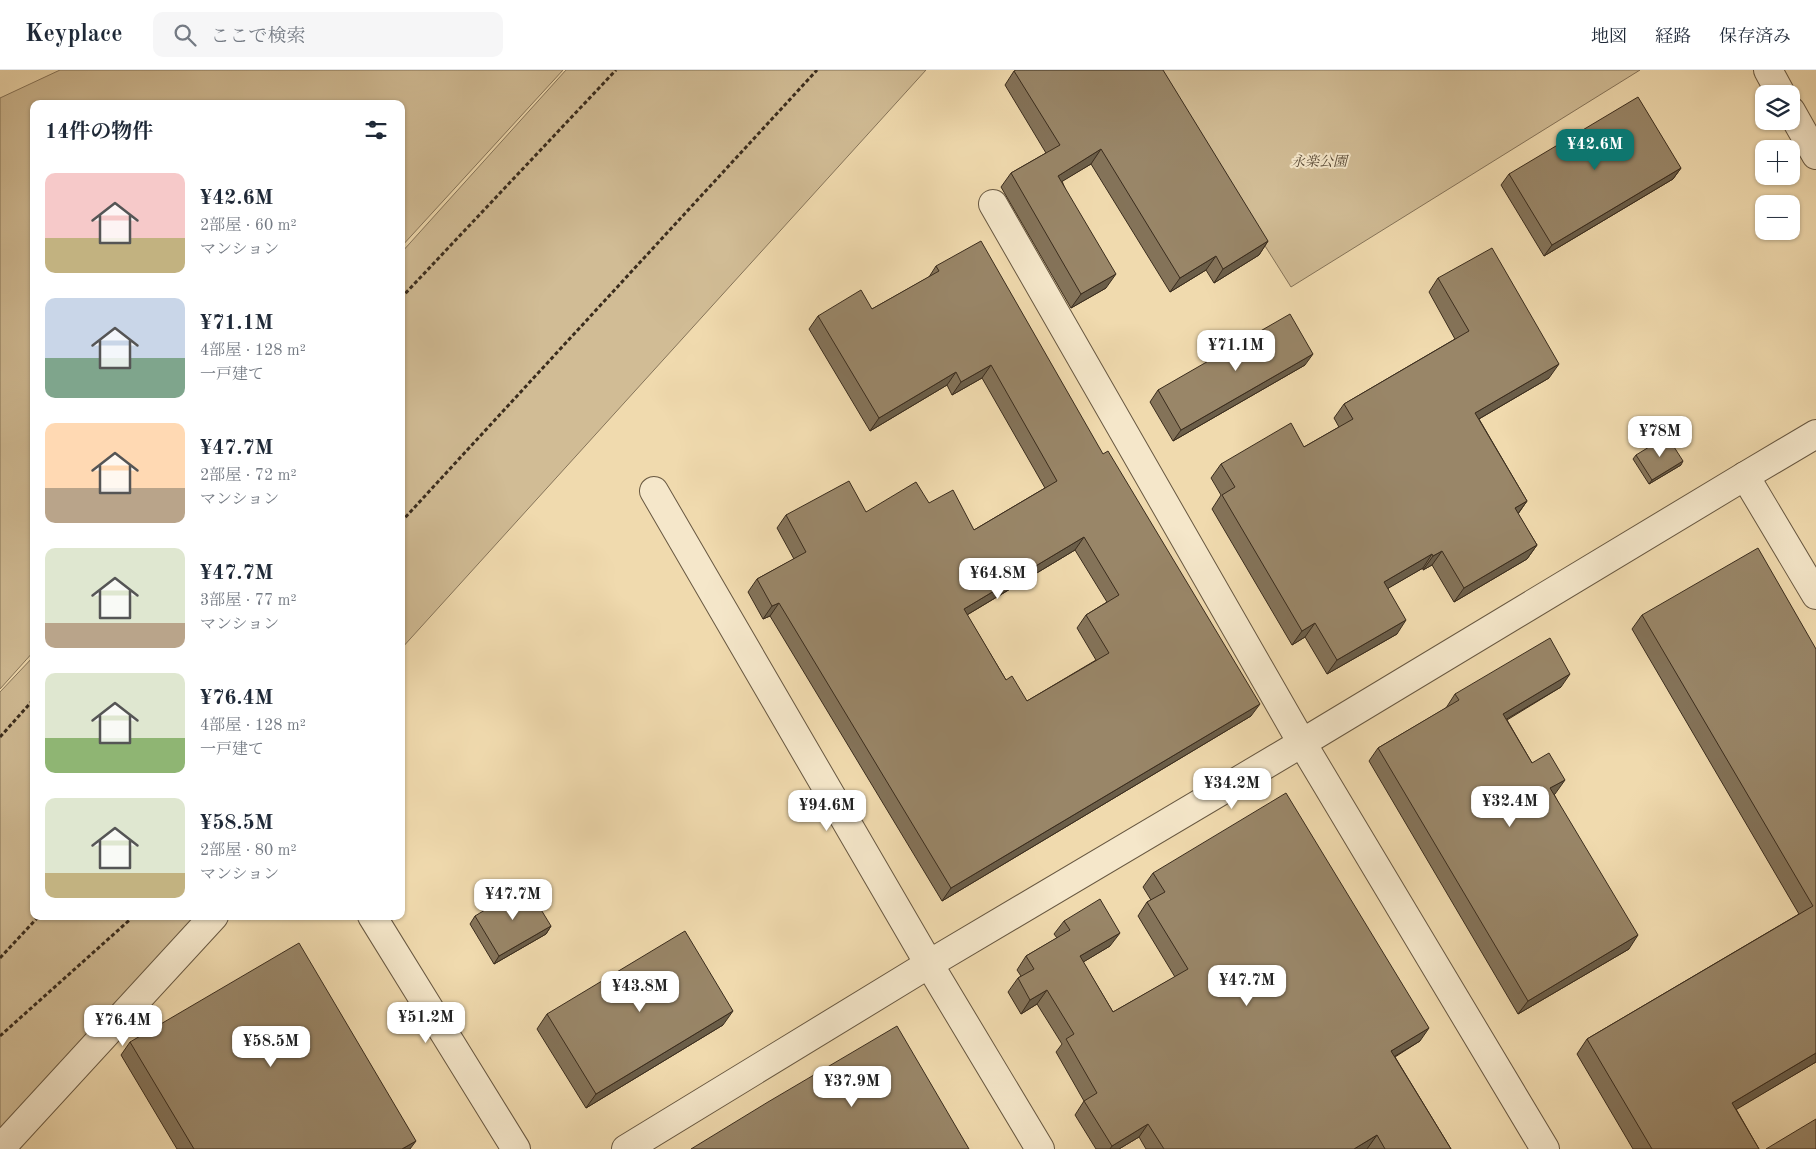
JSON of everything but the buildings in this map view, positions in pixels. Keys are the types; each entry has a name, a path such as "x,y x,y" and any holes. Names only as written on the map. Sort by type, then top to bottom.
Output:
{"street":[{"path":"1768,70 1777,85"},
{"path":"1800,127 1816,155"},
{"path":"993,204 1302,743 1545,1149"},
{"path":"626,1149 929,964 1302,743 1816,434"},
{"path":"1745,476 1816,595"},
{"path":"654,491 929,964 1040,1149"},
{"path":"0,1149 210,920"},
{"path":"374,920 516,1149"}],"path":[{"path":"405,294 616,70"},
{"path":"405,518 818,70"},
{"path":"0,737 30,703"},
{"path":"0,958 34,920"},
{"path":"0,1036 130,920"}],"green space":[{"path":"60,70 563,70 405,243 405,100 30,100 30,655 0,689 0,98"},
{"path":"566,70 926,70 405,645 405,249"},
{"name":"永楽公園","path":"1154,70 1640,70 1291,287"},
{"path":"30,660 30,920 210,920 0,1149 0,692"}]}
